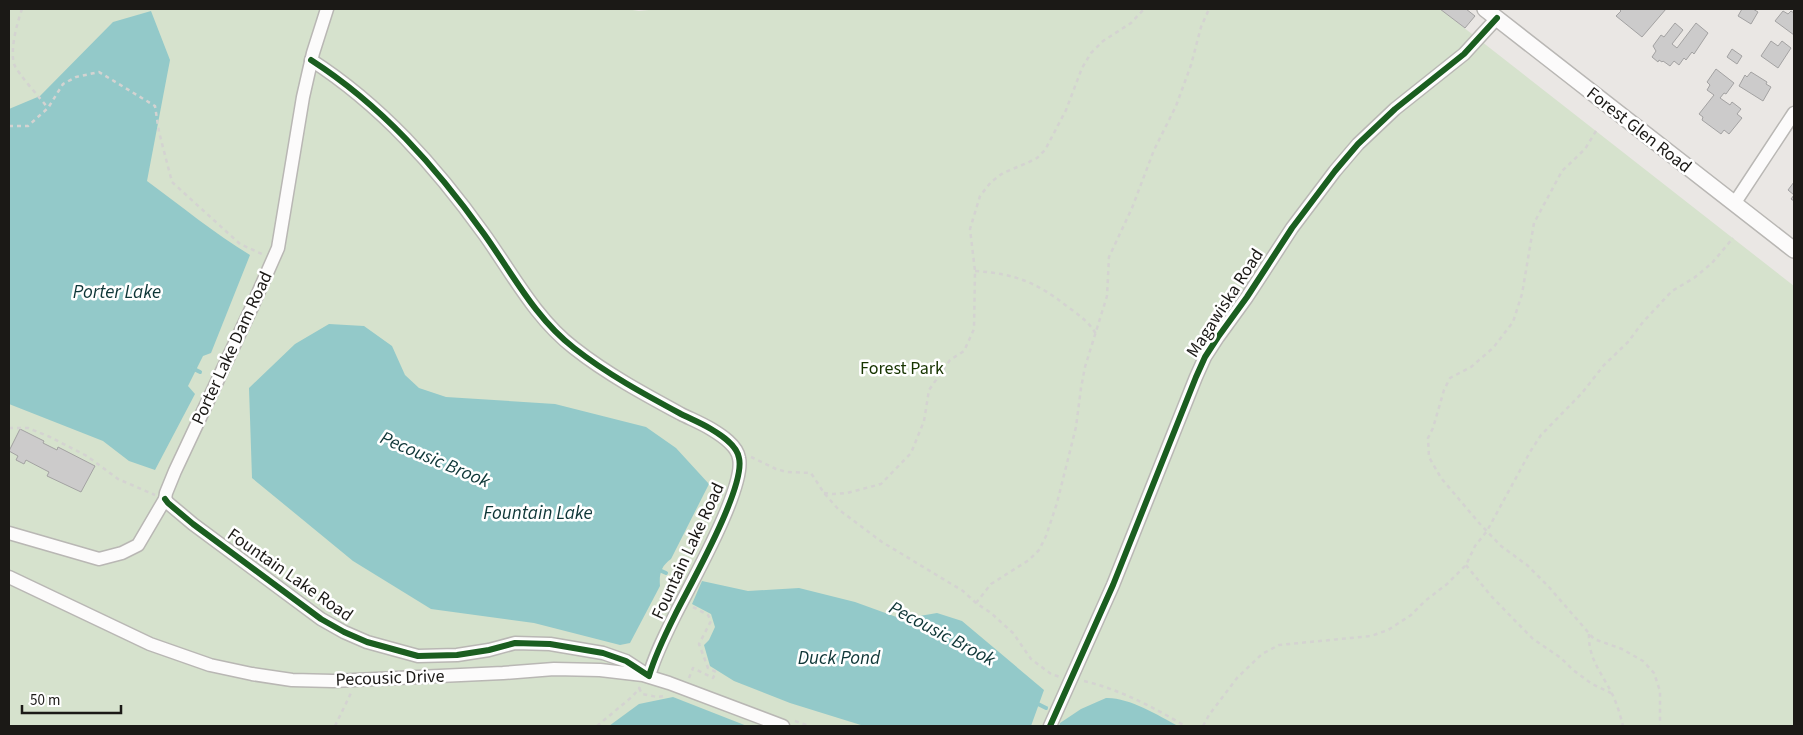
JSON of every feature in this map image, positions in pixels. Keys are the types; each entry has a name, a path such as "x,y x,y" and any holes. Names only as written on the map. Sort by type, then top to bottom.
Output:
{"street":[{"name":"Porter Lake Dam Road","path":"9,533 99,559 122,553 138,545 165,499 175,471 278,248 311,60 327,9"},
{"name":"Magawiska Road","path":"1050,726 1113,585 1205,357 1302,213 1347,157 1395,109 1464,54 1479,39 1491,13"},
{"name":"Forest Glen Road","path":"1491,13 1794,250"},
{"path":"311,60 359,94 405,137 477,224 538,313 558,335 616,377 710,428 729,443 739,456"},
{"path":"1734,204 1794,113"},
{"name":"Fountain Lake Road","path":"165,499 168,504 200,530 321,618 344,632 367,642 418,656 457,655 515,643 550,644 603,653 626,661 646,676 727,509 736,486 739,456"},
{"name":"Pecousic Drive","path":"9,577 150,644 210,665 272,678 313,681 358,681 590,669 646,676 684,688 783,726"}],"path":[{"path":"22,9 14,44 14,64 48,108"},
{"path":"824,493 847,493 881,484 911,453 924,422 929,390 950,360 964,351 974,329 975,271 970,229 980,196 991,182 1003,173 1037,158 1045,150 1066,110 1082,68 1091,53 1103,41 1132,24 1144,9"},
{"path":"976,603 991,584 1029,560 1039,550 1046,536 1057,503 1076,427 1081,388 1107,296 1109,257 1132,208 1154,150 1176,106 1208,9"},
{"path":"9,126 28,126 48,108 63,84 76,77 99,72 155,106 159,132 172,182 240,244 274,259"},
{"path":"1596,130 1585,149 1562,171 1534,224 1522,294 1513,322 1493,348 1471,367 1450,378 1444,390 1433,428 1428,438 1429,457 1441,478 1487,531 1501,546 1527,565 1548,586 1594,639 1622,649 1643,660 1654,673 1660,691 1660,726"},
{"path":"1203,726 1237,678 1262,654 1279,645 1371,636 1388,630 1411,615 1447,584 1466,566 1541,435 1582,393 1604,365 1628,342 1643,322 1672,291 1694,278 1712,263 1733,238"},
{"path":"975,271 1016,278 1039,286 1051,293 1090,324 1096,334"},
{"path":"9,428 28,428 50,437 87,456 118,479 165,499"},
{"path":"739,456 747,456 787,472 811,473 824,493 838,509 882,542 963,591 991,613 1013,634 1031,659 1051,674 1069,681 1079,680 1104,686 1157,709 1185,726"},
{"path":"1466,566 1491,596 1533,639 1561,658 1592,684 1611,693"},
{"path":"682,602 708,615 711,621 699,644 708,668 716,672 713,678 693,668 684,688"},
{"path":"1589,634 1588,646 1591,656 1616,703 1623,726"},
{"path":"597,726 633,696 646,676"},
{"path":"335,726 358,681"}],"green space":[{"name":"Forest Park","path":"9,9 626,9 639,11 658,9 1440,9 1794,286 1794,726 9,726"}],"water":[{"name":"Porter Lake","path":"151,11 170,60 147,181 211,229 250,255 211,353 203,356 188,386 195,394 155,470 129,461 103,441 9,404 9,109 40,96 113,22"},
{"name":"Fountain Lake","path":"329,324 364,326 392,346 405,375 419,388 446,397 555,404 646,427 676,448 709,484 671,559 663,567 660,574 660,586 630,643 620,645 534,623 431,609 353,561 252,478 249,388 295,344"},
{"name":"Duck Pond","path":"702,581 748,591 799,588 855,602 902,619 937,613 962,621 1044,690 1031,726 864,726 790,703 734,681 710,666 704,645 709,640 715,627 711,614 692,604"},
{"path":"673,697 747,726 609,726 639,704"},
{"path":"1106,698 1124,700 1178,726 1059,726 1060,723 1081,709"}],"building":[{"path":"1440,9 1466,9 1475,16 1465,28"},
{"path":"1619,9 1666,9 1642,37 1616,16 1621,11"},
{"path":"1742,9 1753,9 1758,12 1751,24 1738,16"},
{"path":"1783,11 1788,14 1791,11 1794,13 1794,35 1775,21"},
{"path":"1675,23 1683,30 1672,44 1677,48 1696,23 1708,33 1694,54 1692,52 1679,65 1674,61 1670,66 1663,61 1659,60 1658,62 1652,57 1656,51 1653,46 1661,35 1664,37"},
{"path":"1771,41 1778,46 1782,41 1791,48 1778,68 1761,56"},
{"path":"1732,49 1742,56 1737,64 1727,57"},
{"path":"1716,69 1734,83 1726,94 1724,93 1720,98 1730,105 1732,102 1741,109 1737,114 1742,118 1729,134 1724,130 1721,134 1702,120 1703,117 1699,114 1714,95 1707,90 1710,85 1707,82"},
{"path":"1751,72 1767,82 1766,84 1771,87 1763,101 1739,86 1745,75 1747,77"},
{"path":"1794,182 1794,195 1788,190"},
{"path":"20,429 57,450 58,447 95,466 81,492 47,476 49,472 26,460 24,464 16,460 18,456 9,451"}],"waterway":[{"name":"Pecousic Brook","path":"192,368 200,372"},
{"name":"Pecousic Brook","path":"657,569 666,573"},
{"name":"Pecousic Brook","path":"1036,703 1046,708"}],"cycle path":[{"path":"1050,726 1113,585 1205,357 1292,228 1358,144 1395,109 1464,54 1497,18"},
{"path":"165,499 193,524 321,619 367,642 418,656 457,655 489,650 515,643 550,644 603,653 626,661 649,676 664,638 726,513 734,491 739,472 739,458 732,445 724,437 711,429 613,375 560,336 536,309 466,209 427,161 384,117 337,78 311,60"}]}
